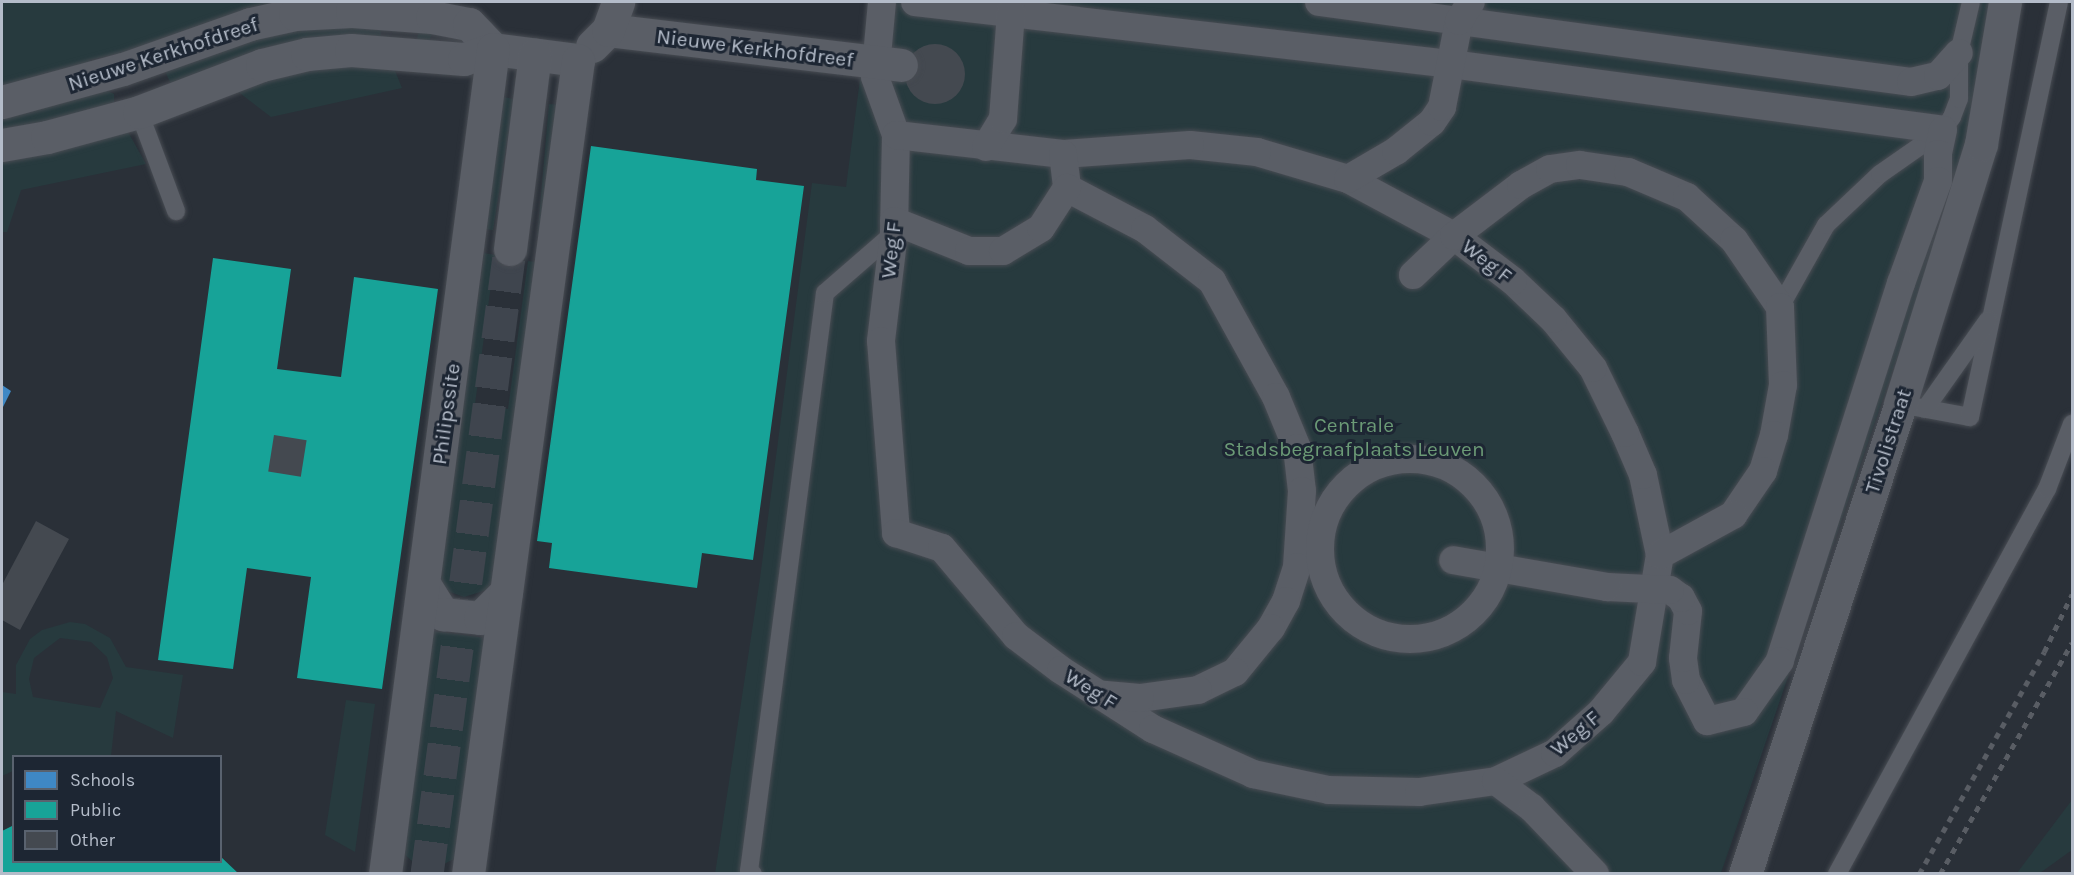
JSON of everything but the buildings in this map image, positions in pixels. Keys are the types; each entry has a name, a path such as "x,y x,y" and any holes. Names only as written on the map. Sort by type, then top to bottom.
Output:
{"street":[{"name":"Weg F","path":"882,2 889,64 875,77 896,135 894,227 880,341 896,533 942,548 1016,636 1100,694 1185,746 1263,776 1329,790 1419,792 1496,781 1555,753 1601,712 1642,662 1660,555 1643,475 1593,368 1553,320 1513,281 1454,236 1348,179 1257,152 1190,145 1063,154 896,135"},
{"path":"915,2 1451,64 1944,130 1938,154 1938,181 1901,283 1780,661 1744,712 1707,721 1686,680 1683,658 1688,611 1681,598 1655,587 1607,588 1498,571 1454,560"},
{"path":"1319,2 1465,11 1911,82 1938,76 1959,52"},
{"name":"Tivolistraat","path":"1745,873 1912,406 1981,144 2005,2"},
{"name":"Nieuwe Kerkhofdreef","path":"2,102 136,64 250,24 295,14 352,10 469,24 493,49"},
{"path":"1348,179 1396,151 1432,122 1442,107 1465,11"},
{"path":"986,147 1003,119 1011,12"},
{"name":"Nieuwe Kerkhofdreef","path":"613,16 889,64"},
{"path":"468,873 578,60 613,16"},
{"name":"Nieuwe Kerkhofdreef","path":"2,142 47,137 152,107 262,65 307,54 351,50 464,59 493,49 578,60"},
{"name":"Philipssite","path":"386,873 493,49"},
{"path":"510,249 535,55"},
{"path":"136,64 152,107"},
{"path":"894,227 969,251 1003,251 1041,228 1067,188 1063,154"},
{"path":"1413,275 1454,236 1521,185 1550,169 1580,165 1628,172 1687,197 1710,215 1734,240 1780,307 1783,385 1774,435 1763,471 1733,515 1660,555"},
{"path":"1067,188 1145,229 1212,281 1276,397 1297,448 1302,491 1297,567 1286,601 1271,628 1235,672 1198,690 1140,698 1100,694"},
{"path":"469,243 552,256"},
{"path":"1428,460 1454,469 1488,502 1497,524 1501,547 1498,571 1489,593 1456,627 1441,634 1411,640 1390,638 1365,628 1332,596 1322,574 1320,529 1330,505 1344,486 1363,471 1384,462 1428,460"},
{"path":"424,584 444,614 480,618 506,592"},
{"path":"1496,781 1532,808 1595,873"}],"lane":[{"path":"1780,307 1826,225 1880,174 1944,130 1959,99 1959,52 1971,2"},
{"path":"1912,406 1970,417 2059,2"},
{"path":"152,107 176,210"},
{"path":"753,873 748,871 825,293 894,227"},
{"path":"1912,406 1994,312"},
{"path":"1837,873 2047,489 2073,424"}],"green space":[{"path":"2,2 366,2 380,20 381,36 417,40 419,28 433,32 429,41 383,41 402,88 271,117 211,71 171,84 165,71 174,43 89,60 104,89 114,94 114,107 146,164 21,190 7,232 2,232"},
{"name":"Centrale Stadsbegraafplaats Leuven","path":"870,2 1994,2 1971,141 1721,873 715,874 760,578 812,183 846,187"},
{"path":"502,97 514,99 493,230 481,228"},
{"path":"549,104 561,105 549,237 537,235"},
{"path":"484,253 495,255 475,404 508,409 528,261 537,262 493,588 464,597 450,592 439,581"},
{"path":"70,622 85,624 110,638 126,667 183,675 173,738 116,711 111,755 12,755 12,771 2,776 2,692 16,694 16,665 30,639 42,630","holes":["60,638 91,642 107,657 113,678 100,708 33,697 29,679 34,658"]},
{"path":"433,631 486,638 456,858 444,864 427,865 412,861 402,852"},
{"path":"346,700 375,704 355,852 325,835"},
{"path":"2072,800 2072,850 2040,873 2017,873"}],"tunnel":[{"path":"427,874 510,249"}],"railway":[{"path":"1919,874 2044,652 2072,594"},
{"path":"1940,874 2072,643"}]}
